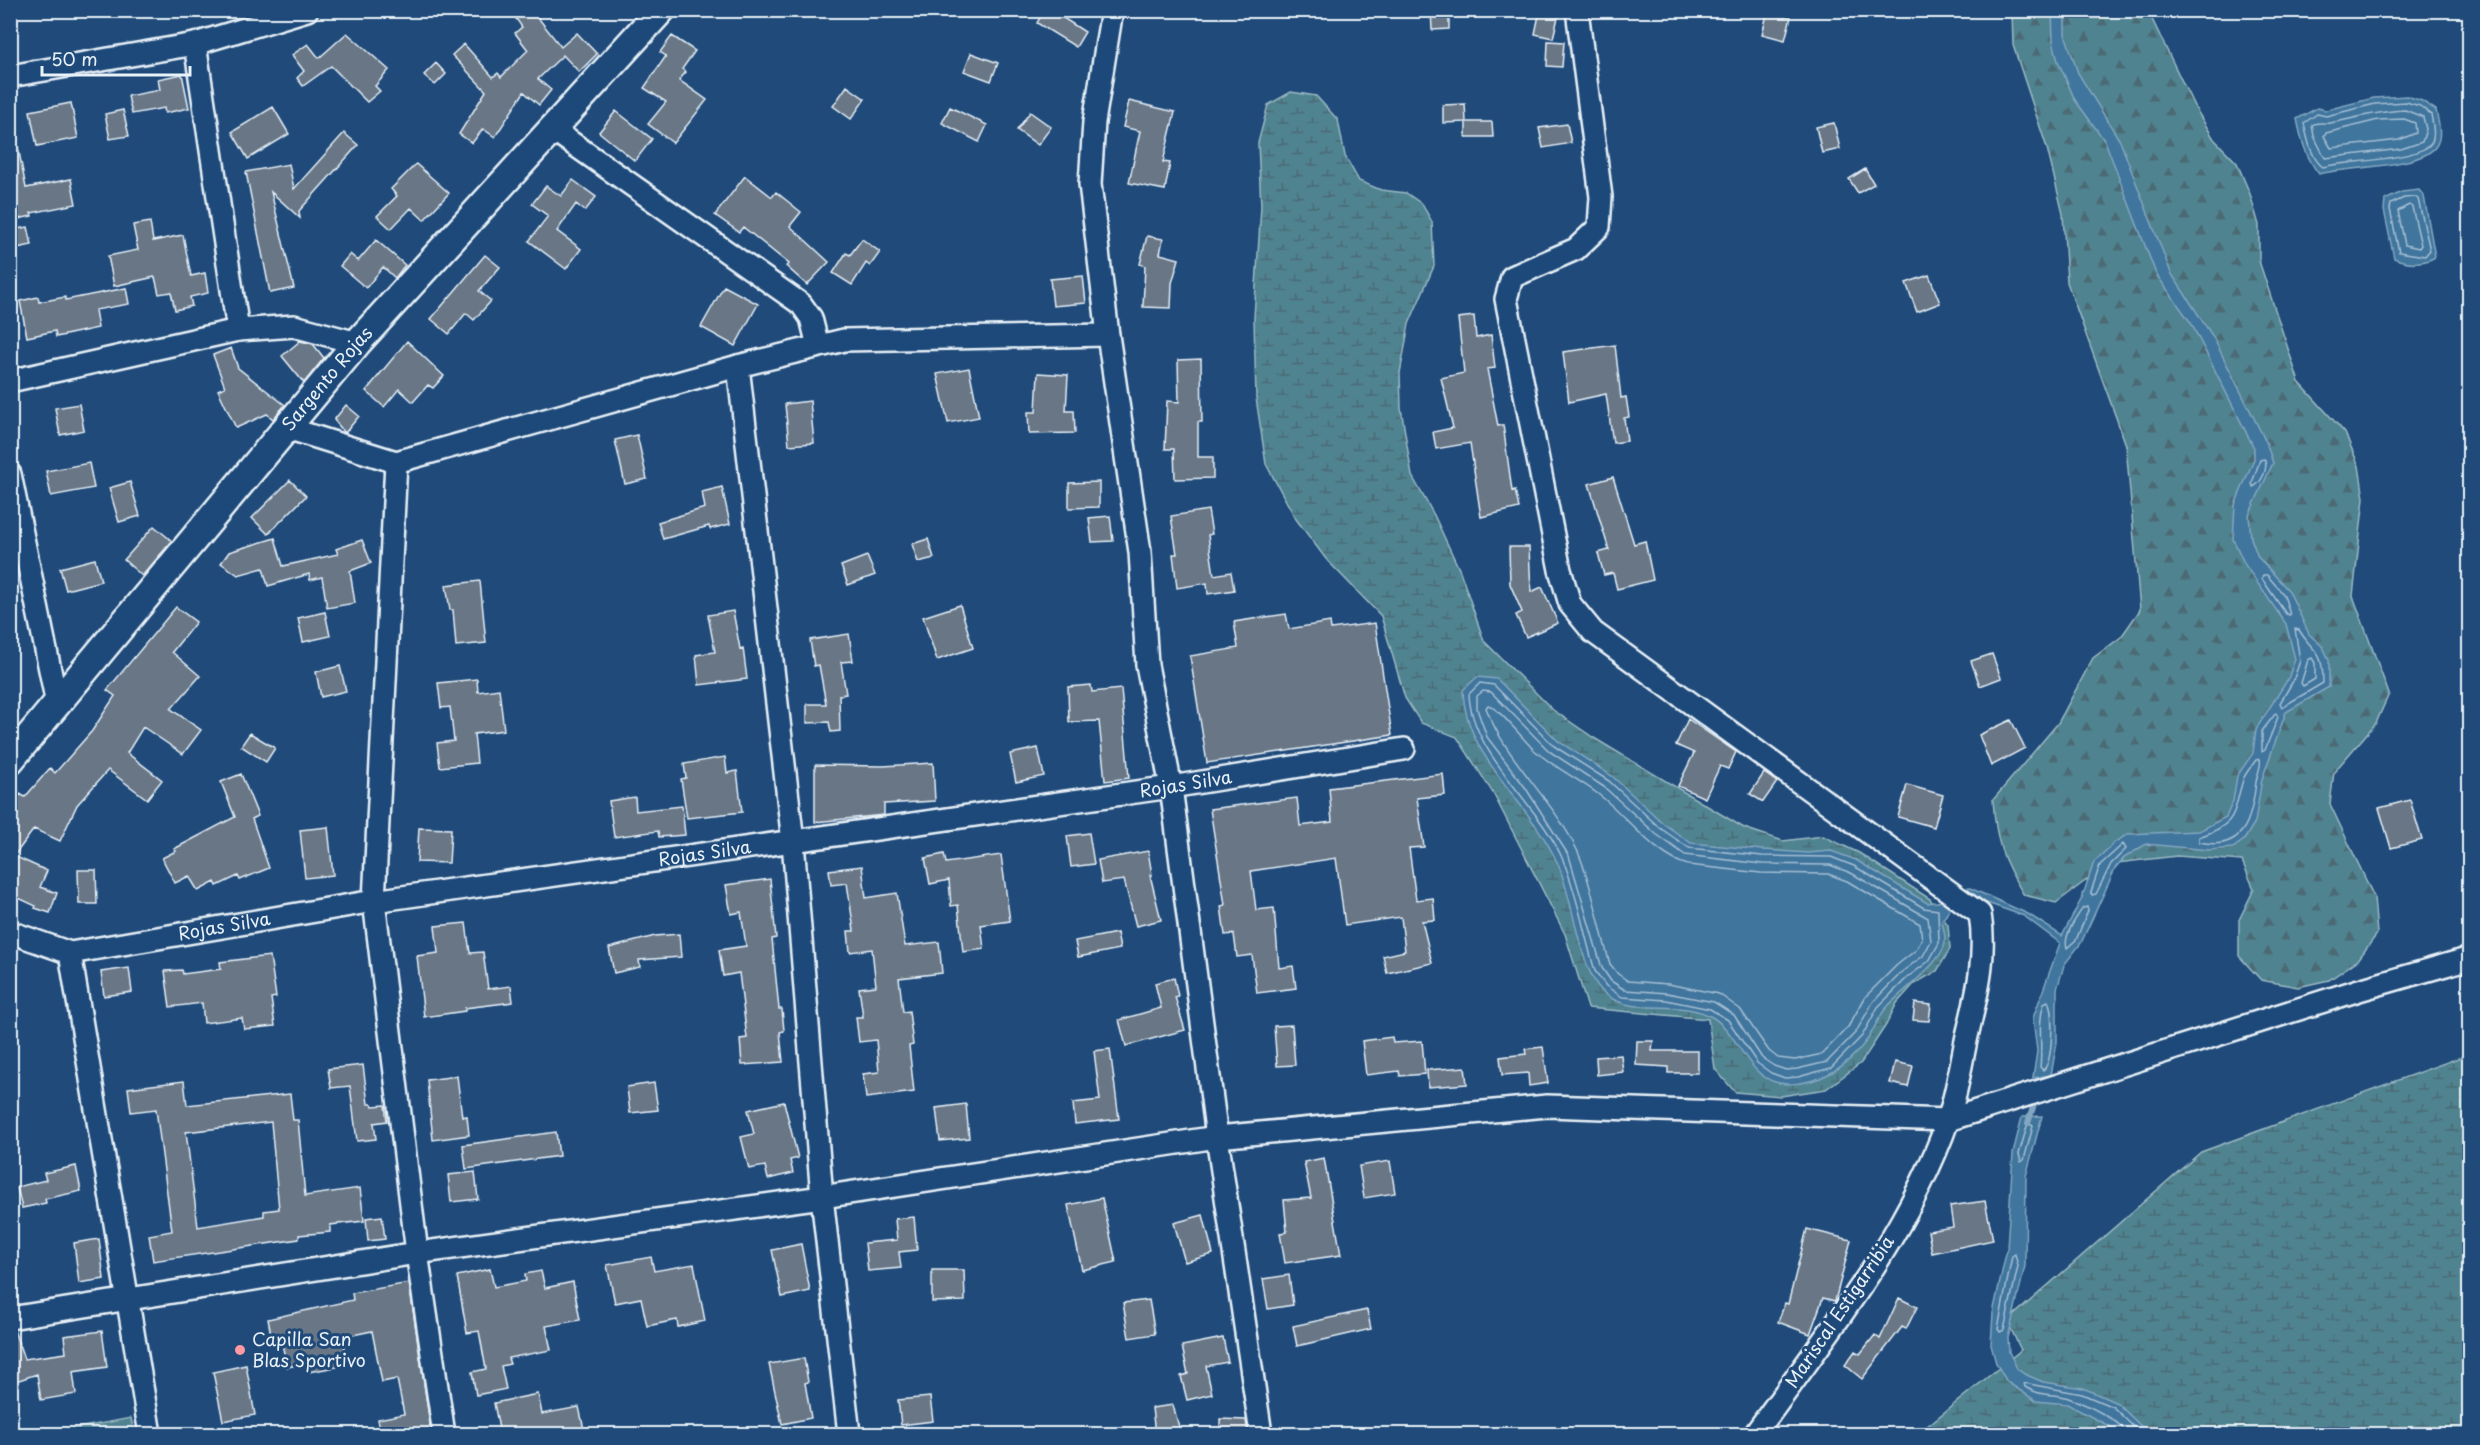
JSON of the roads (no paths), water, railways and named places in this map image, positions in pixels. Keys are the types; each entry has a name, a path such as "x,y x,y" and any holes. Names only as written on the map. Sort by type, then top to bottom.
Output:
{"street":[{"path":"10,76 195,44 307,10"},
{"name":"Sargento Rojas","path":"10,760 357,343 661,10"},
{"path":"1112,10 1094,122 1090,184 1108,335 1140,552 1147,665 1171,787 1217,1137 1261,1434"},
{"name":"Mariscal Estigarribia","path":"1577,10 1601,196 1599,227 1576,249 1512,277 1506,299 1560,570 1570,604 1593,632 1980,914 1985,940 1982,970 1948,1120 1915,1193 1880,1258 1755,1434"},
{"path":"195,44 238,330"},
{"path":"552,129 801,304 811,318 818,346"},
{"path":"10,381 238,330 294,326 357,343"},
{"path":"287,428 396,462 738,366 844,340 889,337 1108,335"},
{"path":"738,366 793,842 822,1197 849,1434"},
{"path":"396,462 374,901 417,1253 444,1434"},
{"path":"10,474 57,704"},
{"name":"Rojas Silva","path":"10,932 70,953 374,901 1171,787 1404,750"},
{"path":"70,953 150,1434"},
{"path":"10,1318 417,1253 822,1197 1217,1137 1547,1106 1948,1120 2359,990 2469,958"}],"water":[{"path":"2052,11 2065,11 2065,34 2078,73 2120,141 2171,273 2213,337 2266,442 2273,463 2249,515 2251,538 2258,557 2289,591 2309,634 2323,647 2329,660 2329,687 2286,712 2262,779 2255,822 2244,840 2233,848 2209,850 2146,844 2124,858 2116,867 2081,943 2064,965 2057,989 2057,1042 2051,1075 2033,1078 2037,1051 2033,1018 2060,943 2024,916 1970,897 1962,889 1970,888 2028,914 2062,936 2082,898 2094,862 2115,842 2128,834 2199,831 2226,817 2233,801 2237,776 2253,753 2256,729 2288,679 2295,659 2286,624 2245,565 2233,539 2235,505 2254,459 2254,448 2191,323 2156,274 2105,141 2075,100 2058,61 2053,41"},
{"path":"2407,96 2422,101 2436,110 2439,138 2436,146 2428,153 2400,163 2319,174 2305,148 2297,119 2317,108 2326,110 2374,98"},
{"path":"2419,190 2424,196 2435,257 2421,262 2404,261 2394,258 2384,210 2385,200 2402,192"},
{"path":"1477,677 1497,679 1558,741 1612,776 1664,824 1691,843 1808,853 1831,851 1856,860 1927,903 1946,901 1952,906 1942,921 1945,943 1942,951 1937,959 1885,1010 1867,1040 1851,1058 1822,1077 1799,1083 1787,1084 1773,1081 1762,1075 1752,1066 1719,1022 1708,1015 1681,1008 1637,1006 1611,998 1601,990 1587,964 1563,876 1557,862 1545,840 1501,779 1475,737 1467,714 1463,690"},
{"path":"2042,1116 2026,1176 2025,1266 2008,1338 2009,1352 2018,1370 2043,1382 2083,1388 2117,1403 2149,1434 2124,1434 2067,1404 2036,1401 2007,1382 1996,1363 1991,1345 1993,1313 2007,1249 2013,1153 2022,1117"}],"waterway":[{"path":"2028,1123 2036,1098"}],"place":[{"name":"Capilla San Blas Sportivo","path":"240,1350"}]}
